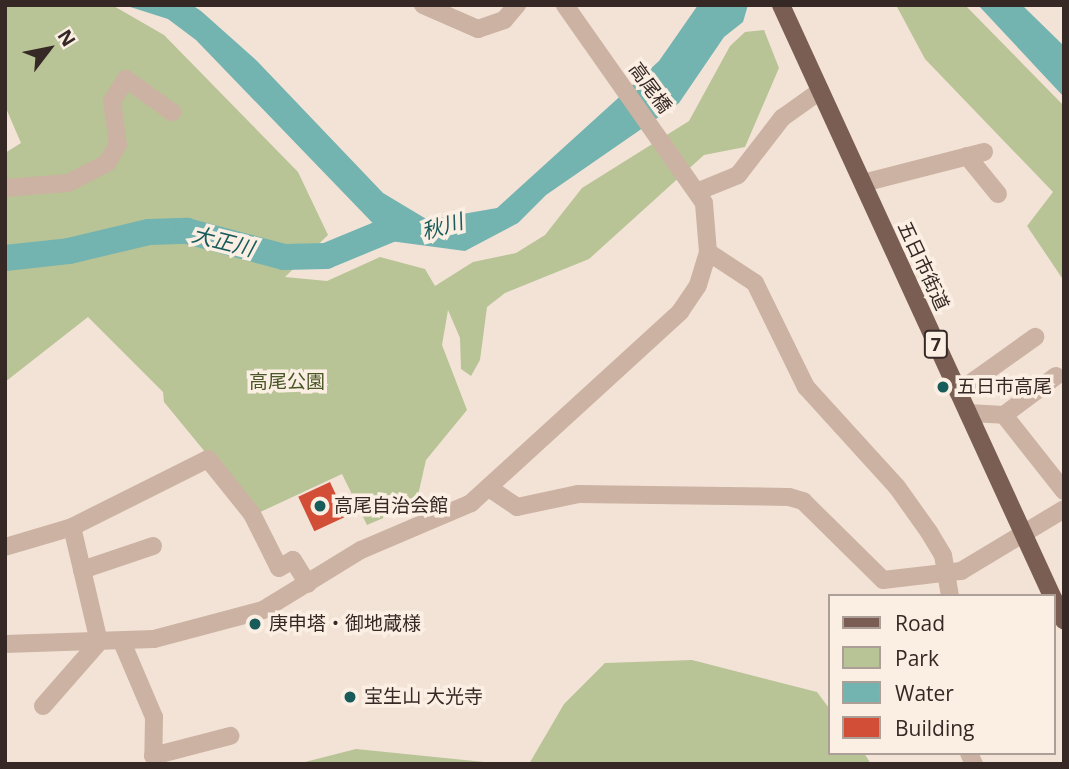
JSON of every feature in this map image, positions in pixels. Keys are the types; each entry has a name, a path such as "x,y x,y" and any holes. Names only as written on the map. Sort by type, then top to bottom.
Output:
{"main road":[{"name":"五日市街道","path":"781,5 1052,594"},
{"name":"五日市街道","path":"1055,601 1064,621"}],"street":[{"path":"423,5 478,29 504,20 517,5"},
{"name":"高尾橋","path":"565,5 699,191"},
{"path":"5,188 68,183 107,163 118,145 112,101 126,79 172,112"},
{"path":"5,644 122,642 167,637 249,616 371,545 448,516 489,488 673,320 696,290 708,252 708,217 699,191 738,175 782,118 820,91"},
{"path":"863,183 975,154 998,194"},
{"path":"708,252 755,284 806,387 897,486 943,555 950,594"},
{"path":"958,392 1035,337"},
{"path":"968,413 1004,415 1056,376"},
{"path":"1004,415 1064,491"},
{"path":"5,547 72,527 208,459 252,514 279,568 293,560 308,584"},
{"path":"489,488 517,507 578,494 789,497 803,501 883,580 961,571 1064,509"},
{"path":"72,527 99,642"},
{"path":"82,570 153,546"},
{"path":"43,706 99,642"},
{"path":"122,642 154,717 153,756 230,736"}],"green space":[{"name":"高尾公園","path":"5,5 112,5 164,35 298,172 328,235 285,277 327,281 380,257 425,269 435,286 473,262 516,253 545,235 582,188 689,121 730,46 745,32 764,30 779,68 745,147 704,155 589,259 505,293 487,307 480,360 471,376 461,369 460,338 448,310 442,345 467,410 426,460 416,504 367,525 342,474 256,514 164,402 163,392 88,317 5,382 5,153 21,143 5,106"},
{"path":"896,5 965,5 1064,106 1064,281 1027,226 1053,192 925,59"},
{"path":"692,660 817,692 828,707 828,755 865,755 871,764 529,764 564,704 605,663"},
{"path":"356,749 504,764 297,764"}],"water":[{"name":"秋川","path":"124,5 192,5 201,11 257,61 383,193 428,220 497,208 659,61 698,5 748,5 743,22 724,37 679,103 546,195 518,223 465,251 390,241 196,40 168,19"},
{"path":"978,5 1022,5 1064,46 1064,97"}],"building":[{"name":"高尾自治会館","path":"330,482 346,516 314,531 298,497"}],"waterway":[{"name":"大正川","path":"5,258 69,251 149,232 187,231 284,257 326,256 396,227"}],"place":[{"name":"五日市高尾","path":"943,387"},
{"name":"高尾自治会館","path":"320,506"},
{"name":"庚申塔・御地蔵様","path":"255,624"},
{"name":"宝生山 大光寺","path":"350,697"}]}
